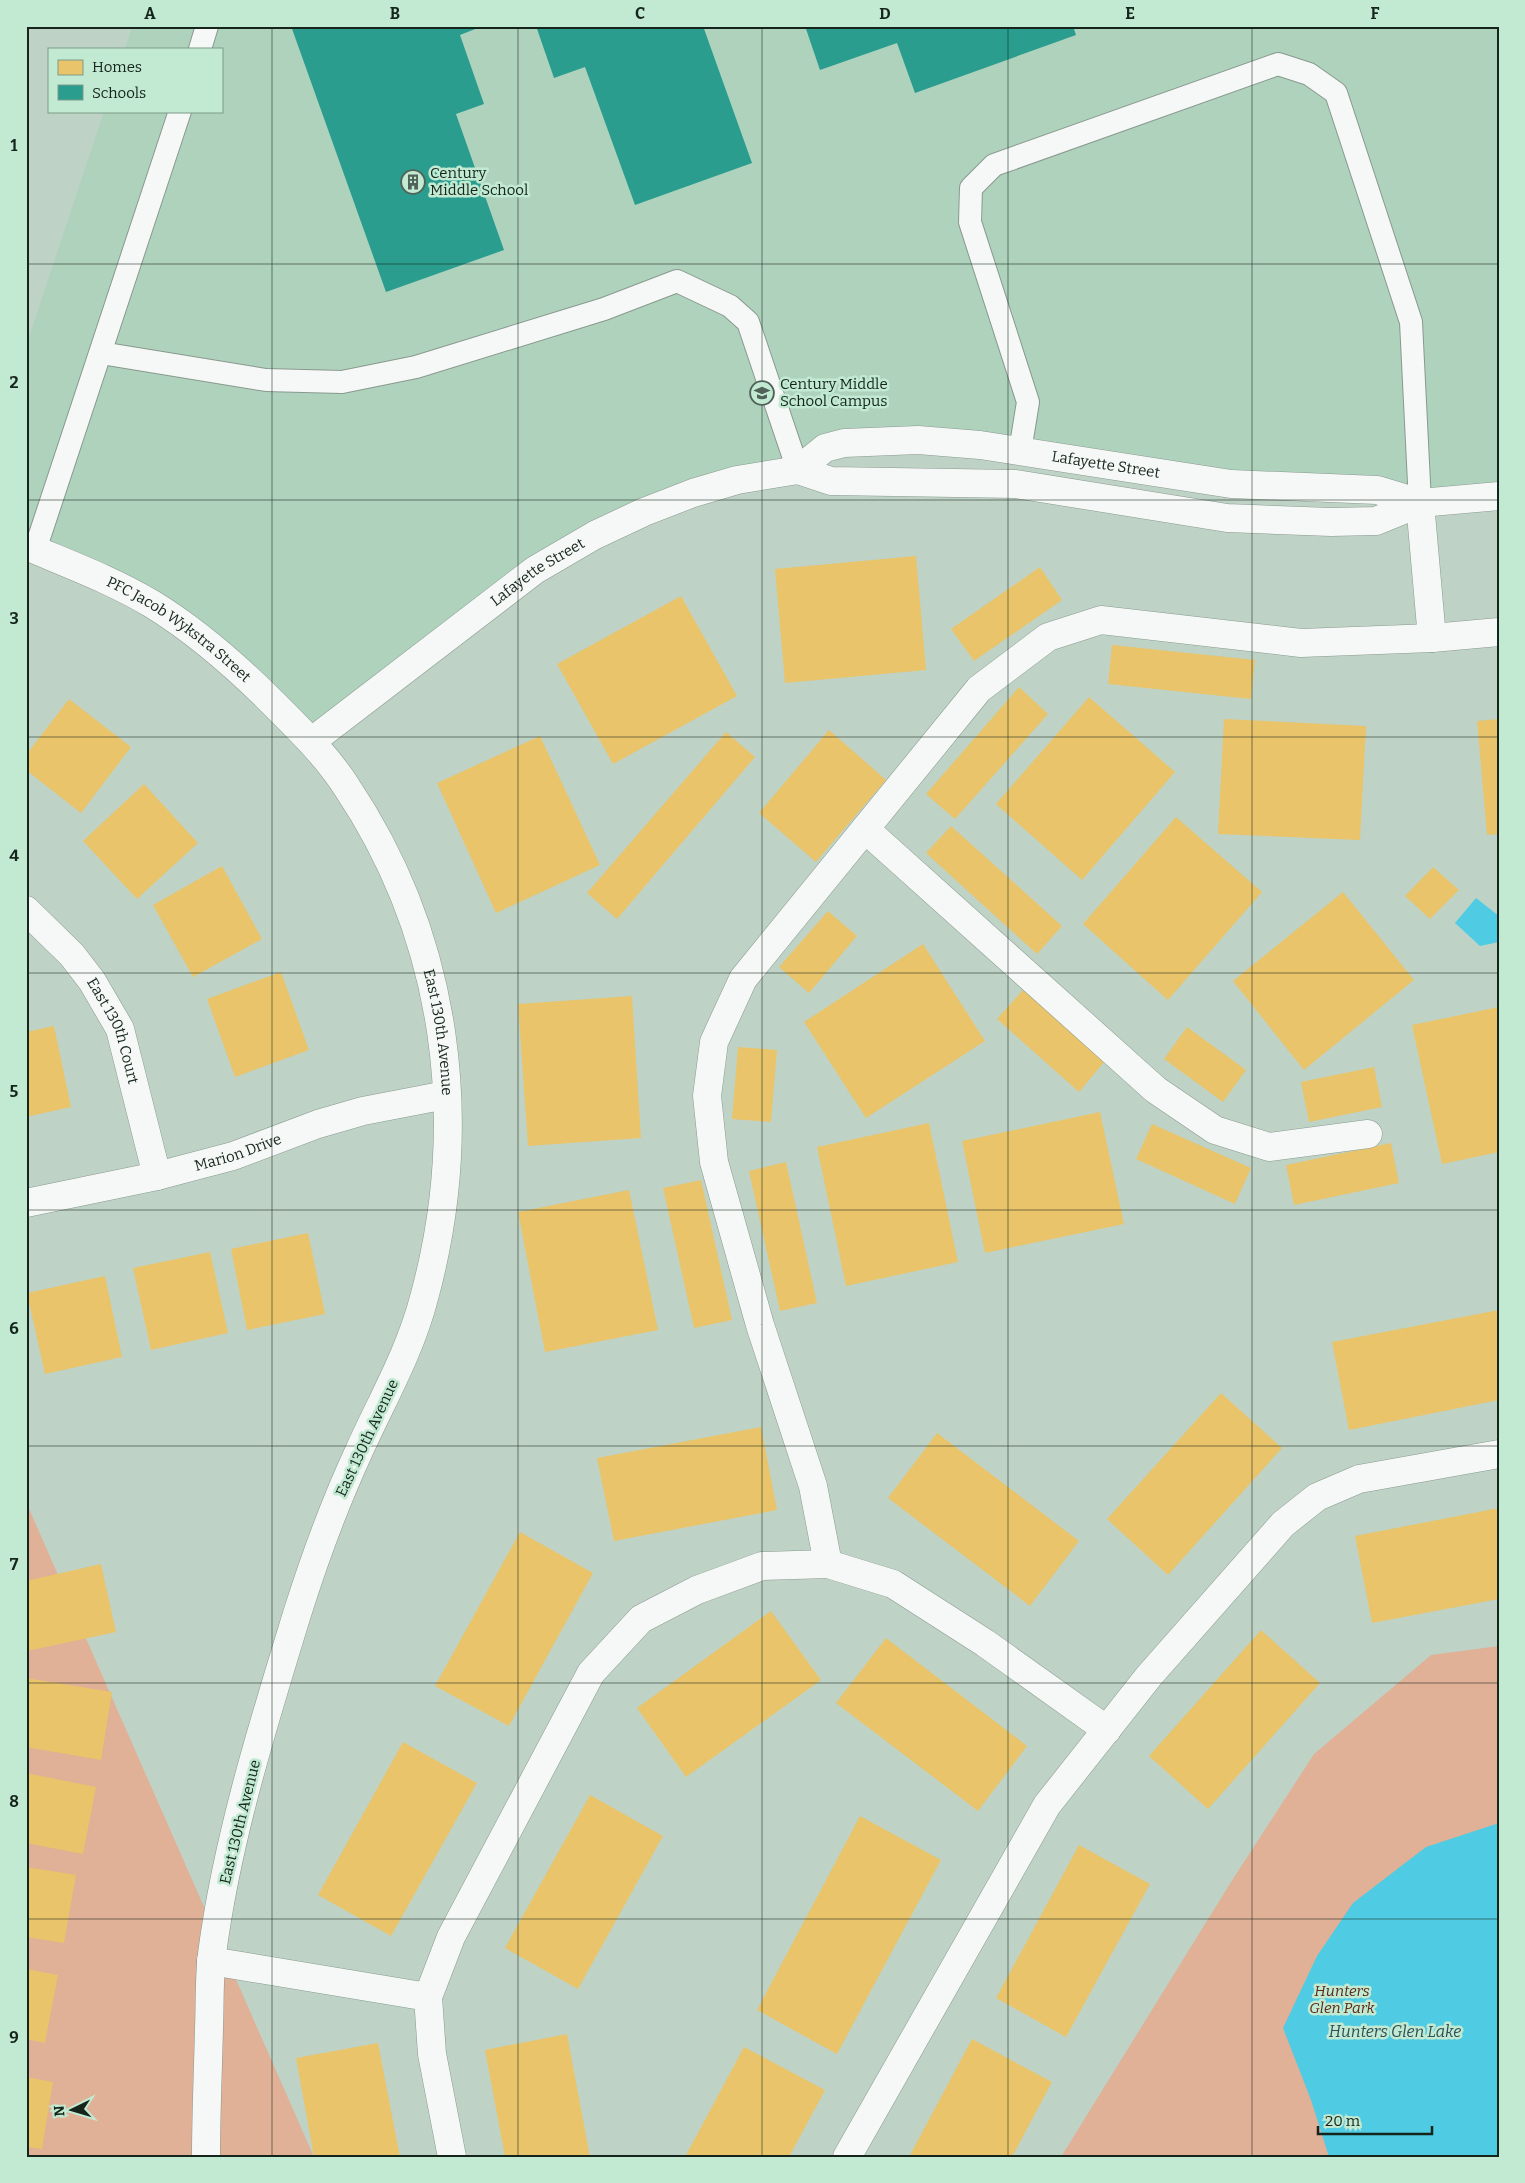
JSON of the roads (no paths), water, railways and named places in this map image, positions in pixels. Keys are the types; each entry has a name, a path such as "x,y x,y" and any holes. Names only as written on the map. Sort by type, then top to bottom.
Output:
{"street":[{"name":"Lafayette Street","path":"798,470 824,448 844,443 918,440 980,445 1231,484 1377,490 1420,503"},
{"name":"Lafayette Street","path":"312,741 535,570 595,535 644,512 693,493 737,480 798,470 830,481 1016,484 1227,518 1331,522 1376,521 1420,503 1499,496"},
{"path":"1420,503 1432,638"},
{"name":"PFC Jacob Wykstra Street","path":"31,548 96,575 151,604 212,647 252,681 312,741"},
{"path":"828,1564 813,1486 760,1325 714,1162 707,1096 714,1042 743,979 979,689 1048,637 1102,620 1301,643 1432,638 1499,632"},
{"name":"East 130th Avenue","path":"206,2157 211,1961 218,1910 241,1806 296,1617 328,1520 396,1375 424,1301 442,1217 448,1134 444,1050 437,1000 427,957 409,906 390,862 346,786 312,741"},
{"path":"866,829 1156,1090 1215,1130 1269,1147 1368,1134"},
{"name":"East 130th Court","path":"26,910 72,955 92,981 120,1029 157,1176"},
{"name":"Marion Drive","path":"26,1204 157,1176 233,1156 318,1124 362,1111 446,1095"},
{"path":"847,2157 1046,1806 1149,1676 1283,1524 1317,1497 1359,1479 1499,1454"},
{"path":"452,2157 432,2054 428,1997 451,1937 591,1673 642,1619 697,1590 762,1566 828,1564 893,1584 985,1643 1107,1730"},
{"path":"211,1961 428,1997"}],"lane":[{"path":"200,48 208,26"},
{"path":"1020,451 1028,402 970,222 971,188 994,165 1278,64 1309,74 1336,93 1411,322 1420,503"},
{"path":"31,548 100,353 180,112"},
{"path":"100,353 266,380 342,382 416,367 604,309 677,281 730,306 748,322 798,470"}],"water":[{"path":"1476,898 1499,916 1499,942 1480,946 1455,923"},
{"name":"Hunters Glen Lake","path":"1499,1823 1499,2157 1329,2157 1311,2100 1283,2028 1317,1956 1353,1903 1426,1847"}],"place":[{"name":"Century Middle School","path":"413,182"},
{"name":"Century Middle School Campus","path":"762,393"}],"park label":[{"name":"Hunters Glen Park","path":"1342,2000"}]}
